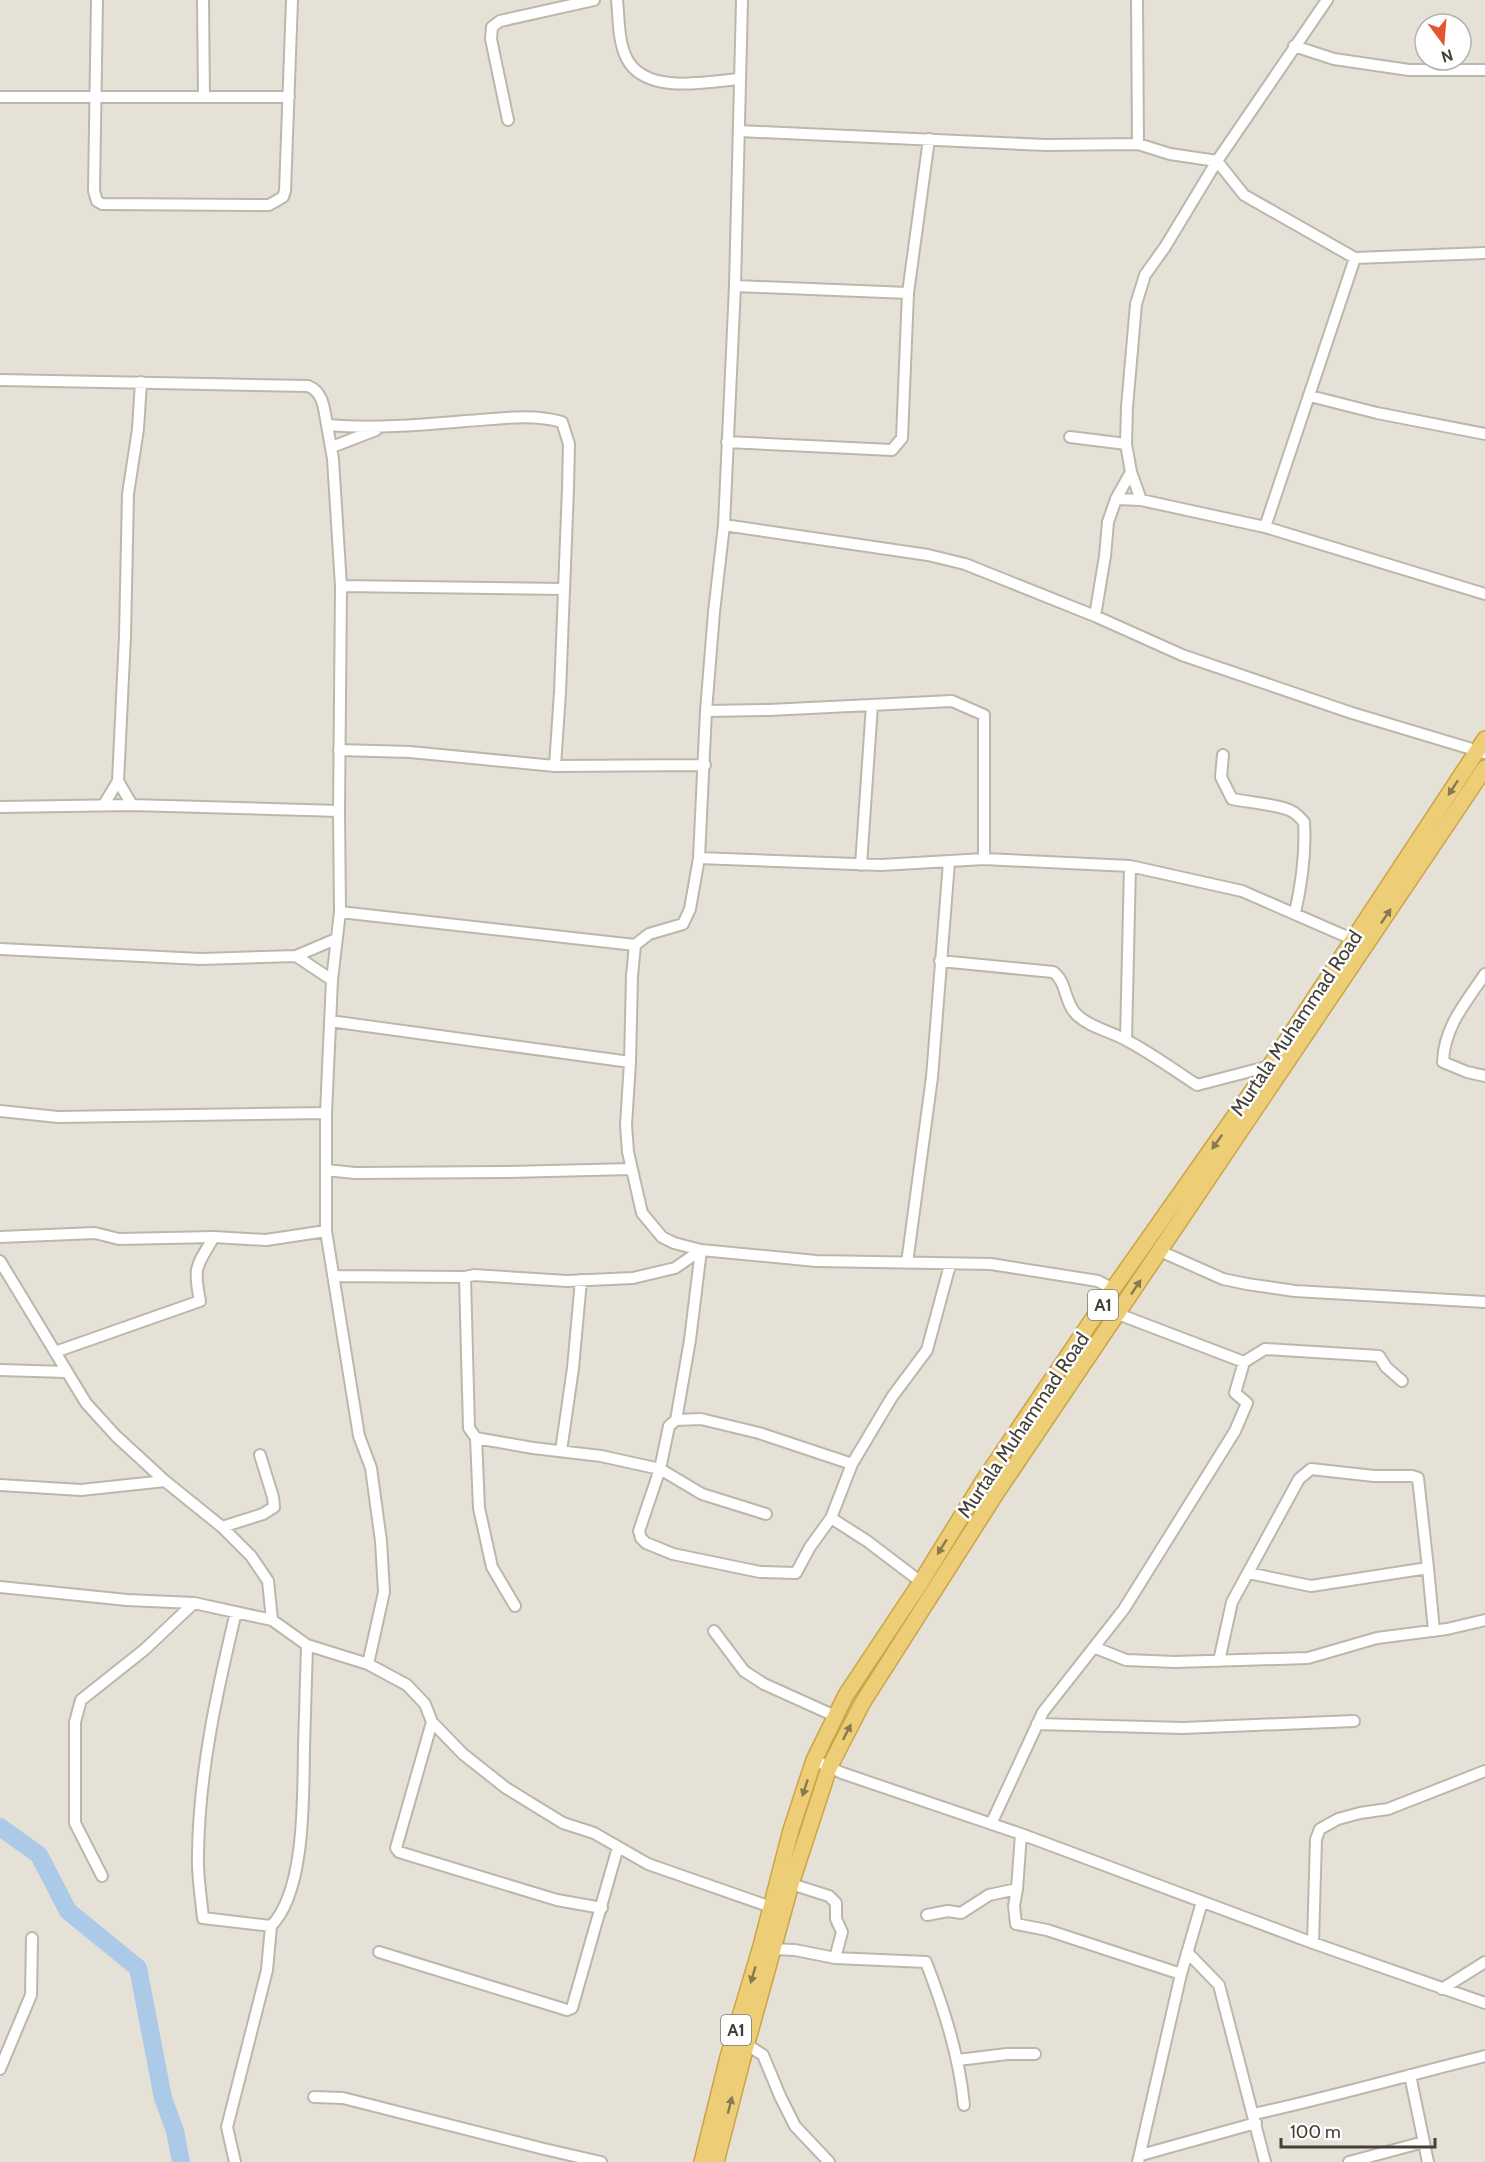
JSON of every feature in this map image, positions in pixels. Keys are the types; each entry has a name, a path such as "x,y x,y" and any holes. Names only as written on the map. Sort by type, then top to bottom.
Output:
{"highway":[{"name":"Murtala Muhammad Road","path":"776,1903 791,1884 829,1768 862,1702 998,1492 1160,1251 1333,983 1352,939 1482,747"},
{"name":"Murtala Muhammad Road","path":"776,1903 791,1830 814,1760 851,1686 921,1582 982,1483 1113,1289 1270,1066 1333,983 1485,768"},
{"path":"1058,1370 1073,1380"},
{"path":"982,1483 998,1492"},
{"name":"A1","path":"716,2162 772,1949 776,1903"},
{"name":"A1","path":"702,2162 728,2057 776,1903"}],"street":[{"path":"98,0 94,191 97,201 102,204 269,205 283,198 285,190 292,0"},
{"path":"203,0 204,97"},
{"path":"508,120 491,39 492,27 500,21 594,0"},
{"path":"617,0 620,34 627,59 638,72 654,81 680,84 739,79"},
{"path":"340,912 635,945 649,934 683,924 690,909 699,858 706,711 724,525 735,286 742,0"},
{"path":"1137,0 1138,144"},
{"path":"1141,500 1131,472 1126,444 1136,304 1145,275 1165,247 1217,161 1327,0"},
{"path":"1294,46 1334,59 1409,70 1485,70"},
{"path":"0,97 289,97"},
{"path":"739,131 1046,145 1138,144 1170,154 1217,161 1244,195 1355,258 1485,254"},
{"path":"727,442 892,450 902,438 908,293 929,139"},
{"path":"1264,527 1355,258"},
{"path":"735,286 908,293"},
{"path":"0,380 309,386 316,389 321,396 332,447 341,586 340,912 330,1021 326,1113 326,1231 359,1436 371,1468 381,1541 384,1592 368,1664"},
{"path":"102,806 118,781 125,636 128,494 138,429 141,382"},
{"path":"1310,396 1377,413 1485,434"},
{"path":"327,425 382,428 514,417 543,417 562,422 569,444 555,766"},
{"path":"332,447 382,428"},
{"path":"1070,437 1126,444"},
{"path":"1095,616 1108,522 1116,499 1131,472"},
{"path":"1116,499 1141,500 1264,527 1485,594"},
{"path":"724,525 928,555 965,564 1095,616 1182,655 1353,713 1482,747"},
{"path":"341,586 564,589"},
{"path":"706,711 952,701 984,715 984,859"},
{"path":"861,865 872,705"},
{"path":"339,750 410,752 555,766 705,765"},
{"path":"1223,755 1221,777 1232,799 1264,806 1280,806 1293,811 1304,822 1306,845 1303,878 1295,913"},
{"path":"118,781 132,805"},
{"path":"0,807 132,805 339,811"},
{"path":"699,858 861,865 984,859 1130,866 1242,891 1352,939"},
{"path":"907,1263 932,1077 949,862"},
{"path":"1126,1040 1130,866"},
{"path":"0,949 201,959 296,956 336,939"},
{"path":"635,945 626,1125 628,1152 642,1213 662,1237 674,1243 701,1250 816,1261 992,1264 1098,1281 1113,1289"},
{"path":"296,956 332,980"},
{"path":"940,961 1053,972 1060,976 1070,1006 1079,1016 1093,1026 1126,1040 1197,1085 1270,1066"},
{"path":"1485,974 1453,1023 1443,1045 1443,1062 1467,1072 1485,1076"},
{"path":"330,1021 630,1062"},
{"path":"0,1111 58,1118 326,1113"},
{"path":"326,1170 355,1173 632,1168"},
{"path":"0,1237 95,1233 119,1239 214,1237 266,1240 326,1231"},
{"path":"55,1352 200,1300 195,1275 214,1237"},
{"path":"333,1276 465,1277 474,1275 567,1281 633,1278 675,1268 701,1250"},
{"path":"676,1420 696,1304 701,1250"},
{"path":"1160,1251 1223,1279 1247,1284 1294,1291 1485,1302"},
{"path":"0,1261 86,1403 116,1436 165,1481 222,1527 251,1556 268,1581 272,1620"},
{"path":"852,1464 759,1433 701,1419 676,1420 669,1426 660,1469 639,1531 641,1538 646,1543 673,1554 760,1572 796,1573 810,1547 831,1518 852,1464 892,1397 927,1350 950,1264"},
{"path":"465,1277 469,1428 476,1438 479,1508 492,1567 515,1606"},
{"path":"561,1451 573,1368 581,1280"},
{"path":"1118,1314 1244,1362"},
{"path":"992,1824 1043,1712 1124,1609 1235,1431 1247,1403 1235,1393 1244,1362 1265,1349 1379,1356 1386,1367 1402,1381"},
{"path":"0,1370 66,1372"},
{"path":"476,1438 601,1456 660,1469 702,1494 766,1514"},
{"path":"222,1527 263,1514 274,1507 260,1455"},
{"path":"1219,1660 1232,1602 1299,1479 1311,1469 1418,1478 1434,1631"},
{"path":"0,1485 81,1490 165,1481"},
{"path":"831,1518 867,1541 921,1582"},
{"path":"1248,1573 1311,1586 1428,1568"},
{"path":"0,1587 127,1600 194,1603 272,1620 307,1645 368,1664 407,1685 425,1704 432,1722 463,1754 506,1788 563,1823 594,1833 648,1864 776,1903"},
{"path":"102,1876 75,1823 75,1722 81,1700 144,1650 194,1603"},
{"path":"236,1612 203,1776 198,1855 203,1918 271,1926"},
{"path":"1096,1647 1126,1660 1175,1662 1308,1658 1377,1638 1434,1631 1485,1620"},
{"path":"714,1631 744,1671 764,1684 835,1716"},
{"path":"235,2162 227,2127 267,1970 271,1926 278,1918 291,1886 302,1831 307,1645"},
{"path":"1037,1724 1183,1728 1354,1721"},
{"path":"432,1722 396,1848 399,1852 557,1900 602,1908"},
{"path":"814,1760 829,1768 1021,1834 1314,1943 1485,2003"},
{"path":"1314,1943 1316,1839 1320,1829 1338,1819 1388,1809 1485,1771"},
{"path":"1021,1834 1014,1906 1016,1924 1047,1930 1181,1974"},
{"path":"379,1952 567,2010 572,2008 618,1847"},
{"path":"791,1884 829,1896 836,1903 836,1919 842,1932 835,1958"},
{"path":"927,1915 948,1911 961,1913 988,1895 1017,1889"},
{"path":"1140,2159 1181,1974 1202,1902"},
{"path":"0,2070 31,1995 32,1938"},
{"path":"772,1949 795,1950 835,1958 926,1962 945,2011 958,2060 964,2105"},
{"path":"1187,1952 1219,1984 1265,2162"},
{"path":"1442,1989 1485,1962"},
{"path":"746,2044 763,2055 795,2126 829,2162"},
{"path":"958,2060 1006,2054 1035,2054"},
{"path":"1140,2159 1255,2119 1485,2056"},
{"path":"1410,2075 1428,2162"},
{"path":"314,2097 343,2098 544,2150 601,2162"},
{"path":"1349,2162 1424,2142"}],"shaded area":[{"path":"0,0 1485,0 1485,2162 0,2162"}],"waterway":[{"path":"0,1827 39,1855 68,1911 138,1968 163,2098 175,2131 181,2162"}]}
